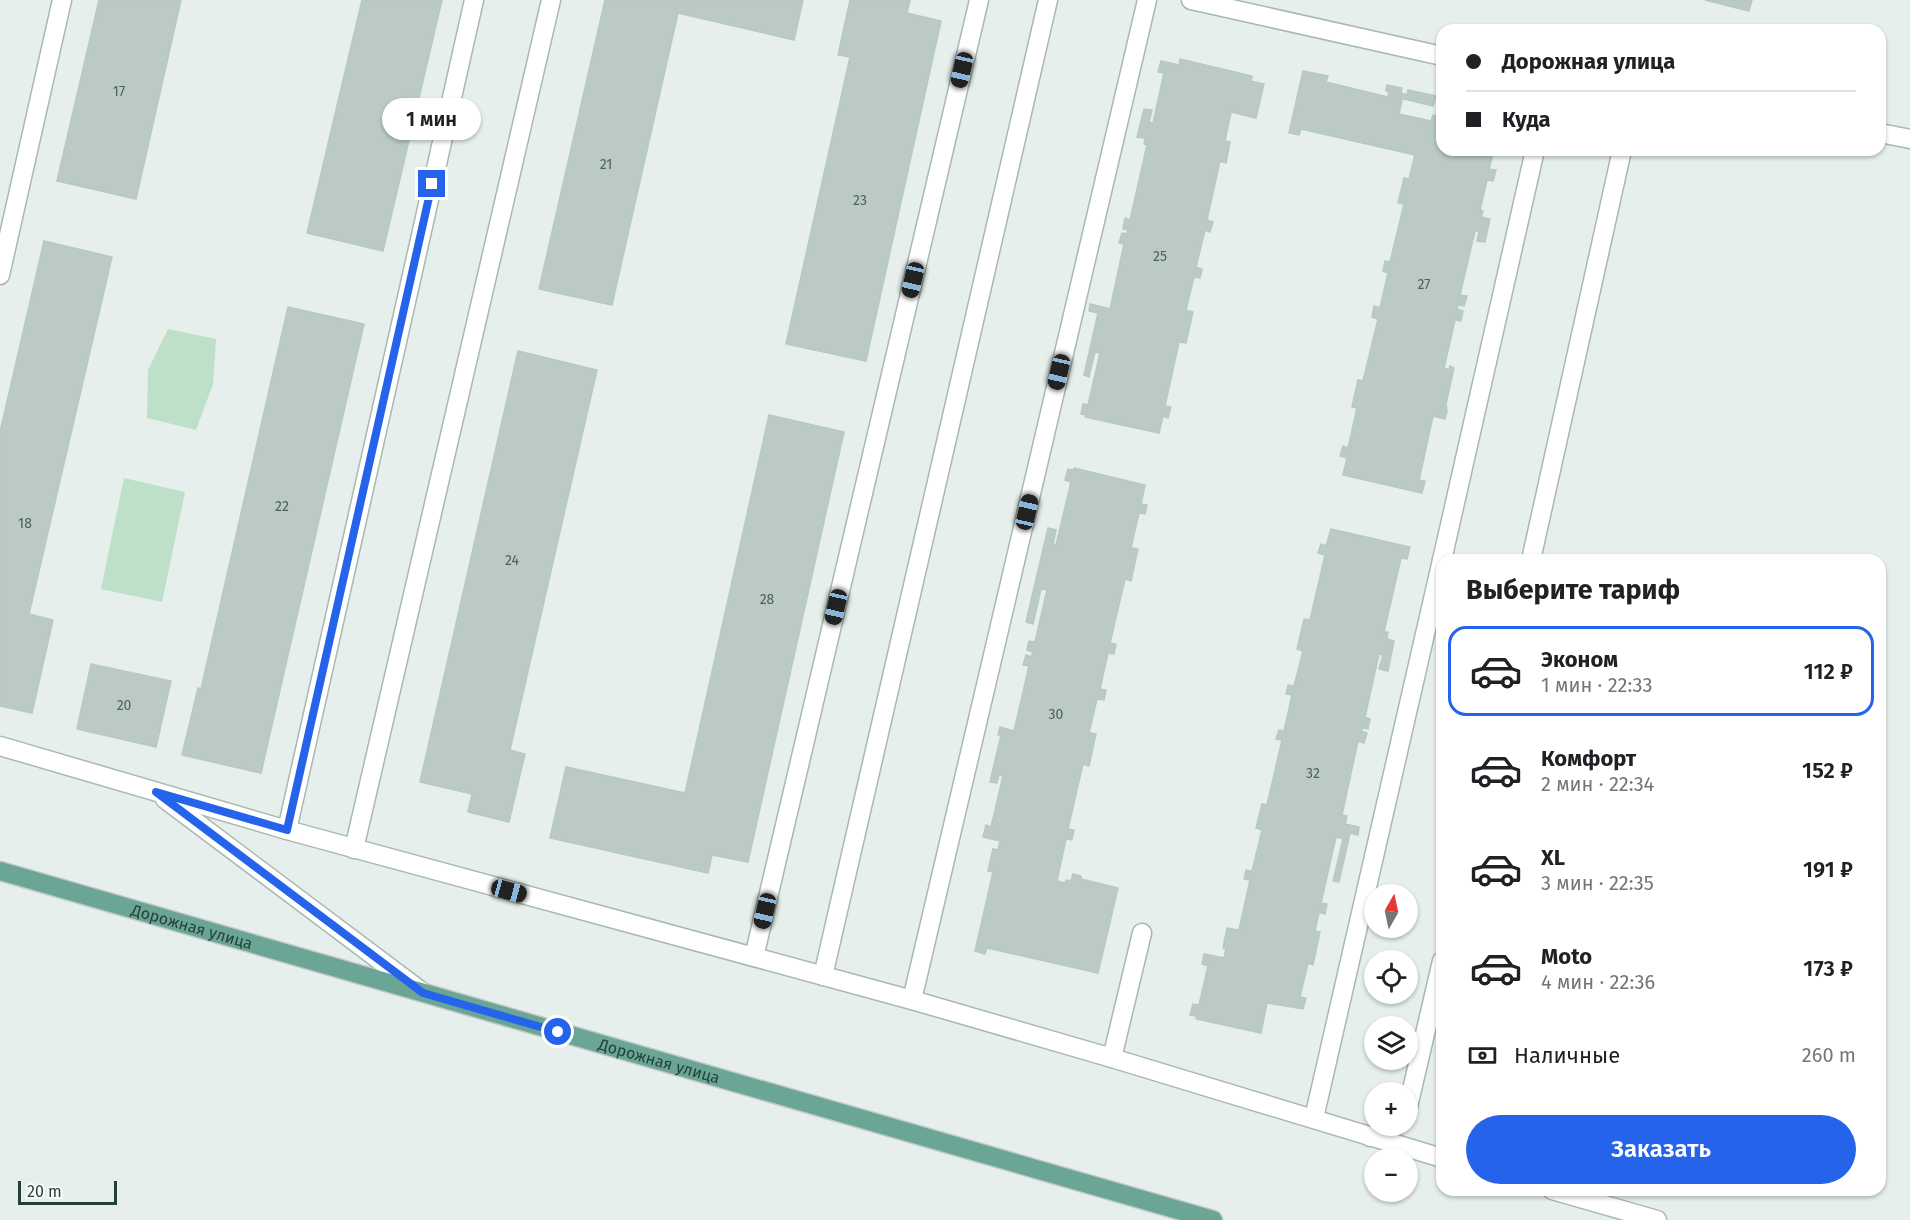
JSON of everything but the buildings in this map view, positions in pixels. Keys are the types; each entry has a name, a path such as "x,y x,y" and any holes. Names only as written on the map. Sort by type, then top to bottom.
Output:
{"main road":[{"name":"Дорожная улица","path":"0,871 1213,1220"}],"lane":[{"path":"0,275 62,0"},
{"path":"287,830 474,0"},
{"path":"354,849 551,0"},
{"path":"753,957 979,0"},
{"path":"823,976 1048,0"},
{"path":"912,1000 1147,0"},
{"path":"1191,0 1436,55"},
{"path":"1886,134 1910,139"},
{"path":"1443,554 1534,156"},
{"path":"1532,554 1621,156"},
{"path":"1314,1118 1436,586"},
{"path":"0,746 354,849 912,1000 1436,1156"},
{"path":"156,792 423,993"},
{"path":"1112,1058 1142,933"},
{"path":"1414,1082 1436,987"},
{"path":"1573,1196 1657,1220"}],"green space":[{"path":"168,329 216,339 213,384 196,430 147,418 148,370"},
{"path":"124,478 185,492 162,602 101,589"}],"route":[{"path":"432,184 287,830 156,792 423,993 558,1032"}]}
